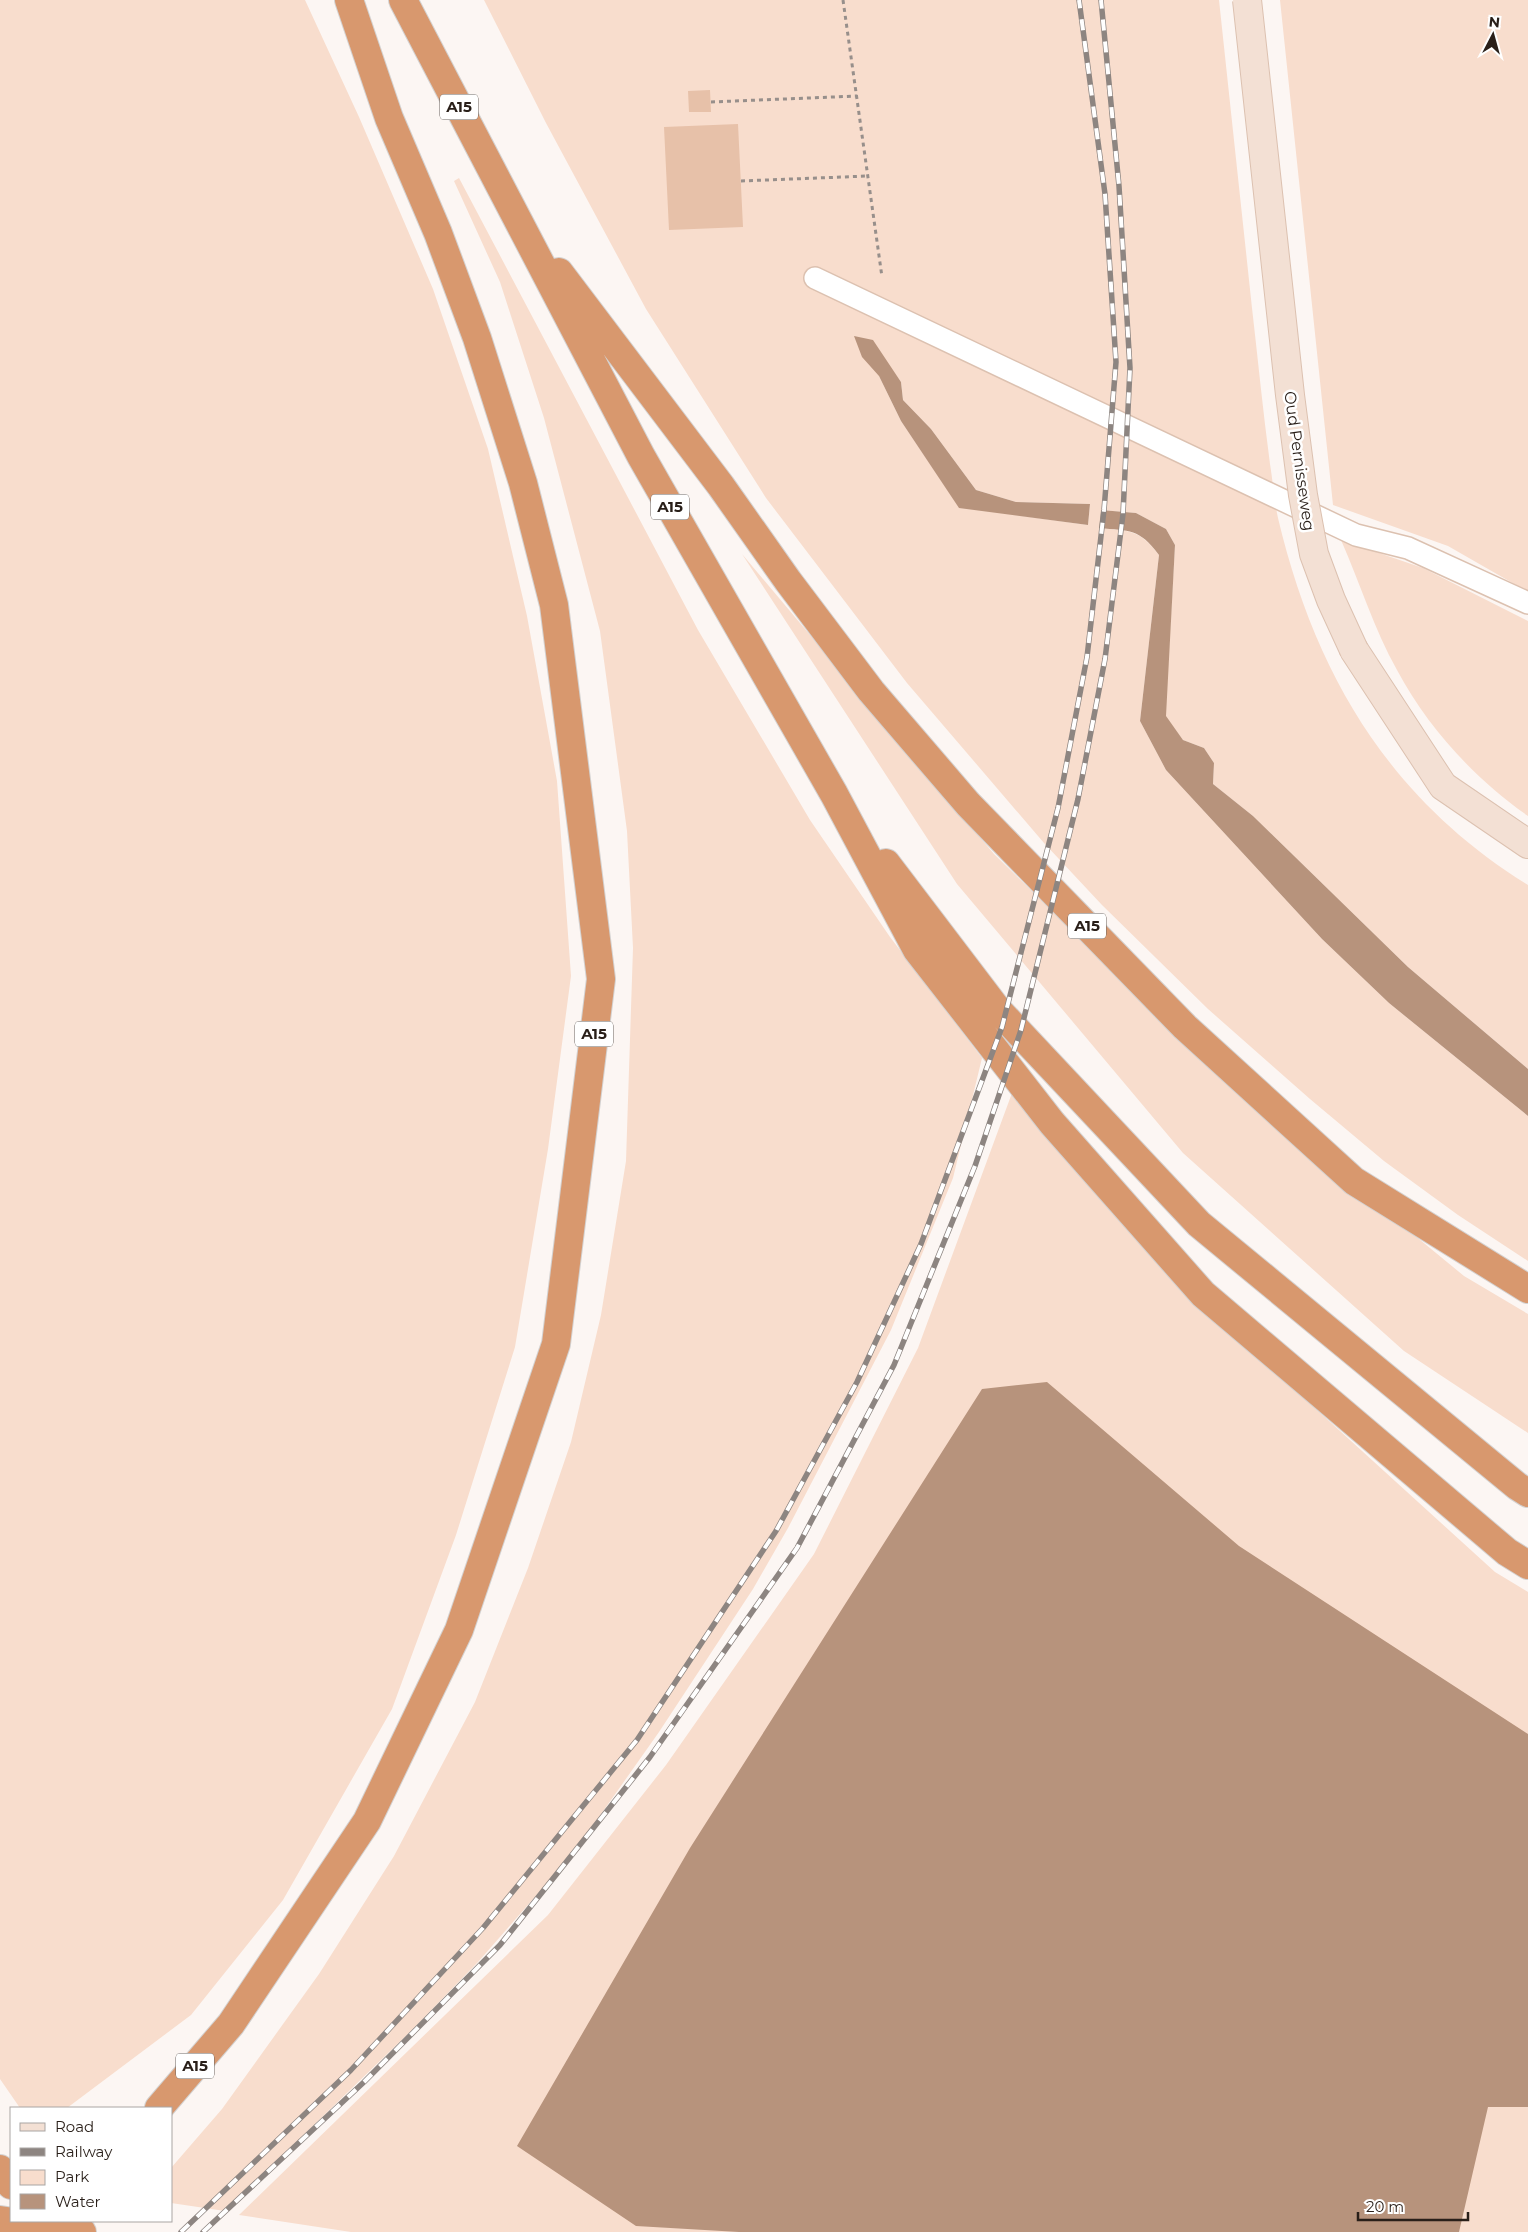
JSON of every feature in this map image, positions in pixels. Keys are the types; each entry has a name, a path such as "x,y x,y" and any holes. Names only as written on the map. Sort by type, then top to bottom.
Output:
{"highway":[{"name":"A15","path":"160,2107 231,2024 367,1821 459,1630 556,1344 601,979 554,605 528,502 477,338 438,233 389,118 349,0"},
{"name":"A15","path":"403,0 641,456 834,794 917,950 1052,1123 1203,1294 1507,1552 1528,1565"},
{"name":"A15","path":"516,214 721,486 788,581 871,691 968,804 1185,1027 1354,1181 1528,1289"},
{"name":"A15","path":"834,794 997,1009 1199,1224 1517,1486 1528,1493"},
{"path":"0,2169 10,2184"},
{"path":"14,2222 82,2232"},
{"path":"37,2232 49,2222"}],"street":[{"name":"Oud Pernisseweg","path":"1247,0 1289,386 1303,495 1314,554 1331,600 1354,650 1443,786 1528,844"}],"lane":[{"path":"815,278 1356,535 1408,548 1528,603"}],"path":[{"path":"843,0 888,314"},
{"path":"711,102 857,96"},
{"path":"741,181 868,176"}],"green space":[{"path":"0,0 305,0 359,117 433,289 488,449 527,616 557,781 571,976 548,1149 515,1347 456,1535 392,1709 283,1900 191,2015 68,2107 19,2107 0,2079"},
{"path":"484,0 1219,0 1267,444 1278,518 1294,575 1313,629 1337,680 1365,728 1398,772 1436,813 1479,851 1528,885 1528,1069 1408,967 1253,816 1213,784 1214,763 1204,748 1183,740 1165,716 1175,545 1166,529 1136,513 1101,510 1099,528 1133,533 1146,540 1159,555 1140,721 1166,770 1322,939 1389,1003 1528,1116 1528,1261 1458,1215 1384,1161 1310,1099 1208,1009 1102,905 1044,843 907,683 766,498 646,309 546,123","holes":["888,364 901,382 903,400 931,429 976,490 1016,502 1090,504 1088,525 959,507 901,421 879,376"]},
{"path":"1280,0 1528,0 1528,592 1448,546 1333,505"},
{"path":"459,178 698,630 810,820 890,937 982,1058 953,1178 891,1330 788,1528 753,1589 659,1732 575,1851 478,1962 412,2030 225,2211 172,2203 172,2167 222,2109 319,1974 394,1856 475,1702 528,1568 571,1442 601,1315 626,1161 633,948 627,831 600,631 544,418 500,282 454,181"},
{"path":"1341,540 1423,568 1528,621 1528,816 1471,768 1438,732 1423,712 1389,654"},
{"path":"742,554 994,854 1222,1077 1464,1276 1528,1314 1528,1433 1404,1351 1183,1153 957,884"},
{"path":"1012,1093 1196,1300 1495,1572 1528,1592 1528,2232 351,2232 239,2215 548,1915 666,1765 814,1554 918,1348"}],"water":[{"path":"854,336 873,340 901,382 903,400 931,429 976,490 1016,502 1090,504 1088,525 959,508 901,421 879,376 862,357"},
{"path":"1101,510 1136,513 1166,529 1175,545 1166,716 1183,740 1204,748 1214,763 1213,784 1253,816 1408,967 1528,1069 1528,1116 1389,1003 1322,939 1166,770 1140,721 1159,555 1146,540 1133,532 1099,528"},
{"path":"1047,1382 1239,1546 1528,1734 1528,2107 1488,2107 1459,2232 739,2232 636,2226 517,2146 690,1848 982,1389"}],"building":[{"path":"710,90 711,112 689,112 688,91"},
{"path":"738,124 743,227 669,230 664,127"}],"railway":[{"path":"181,2232 351,2070 483,1928 637,1740 776,1531 857,1382 921,1244 1002,1027 1058,808 1087,657 1104,510 1116,362 1105,194 1079,0"},
{"path":"203,2232 364,2082 500,1945 650,1757 797,1548 894,1365 975,1166 1021,1030 1078,799 1105,659 1123,514 1130,368 1119,186 1101,0"}]}
